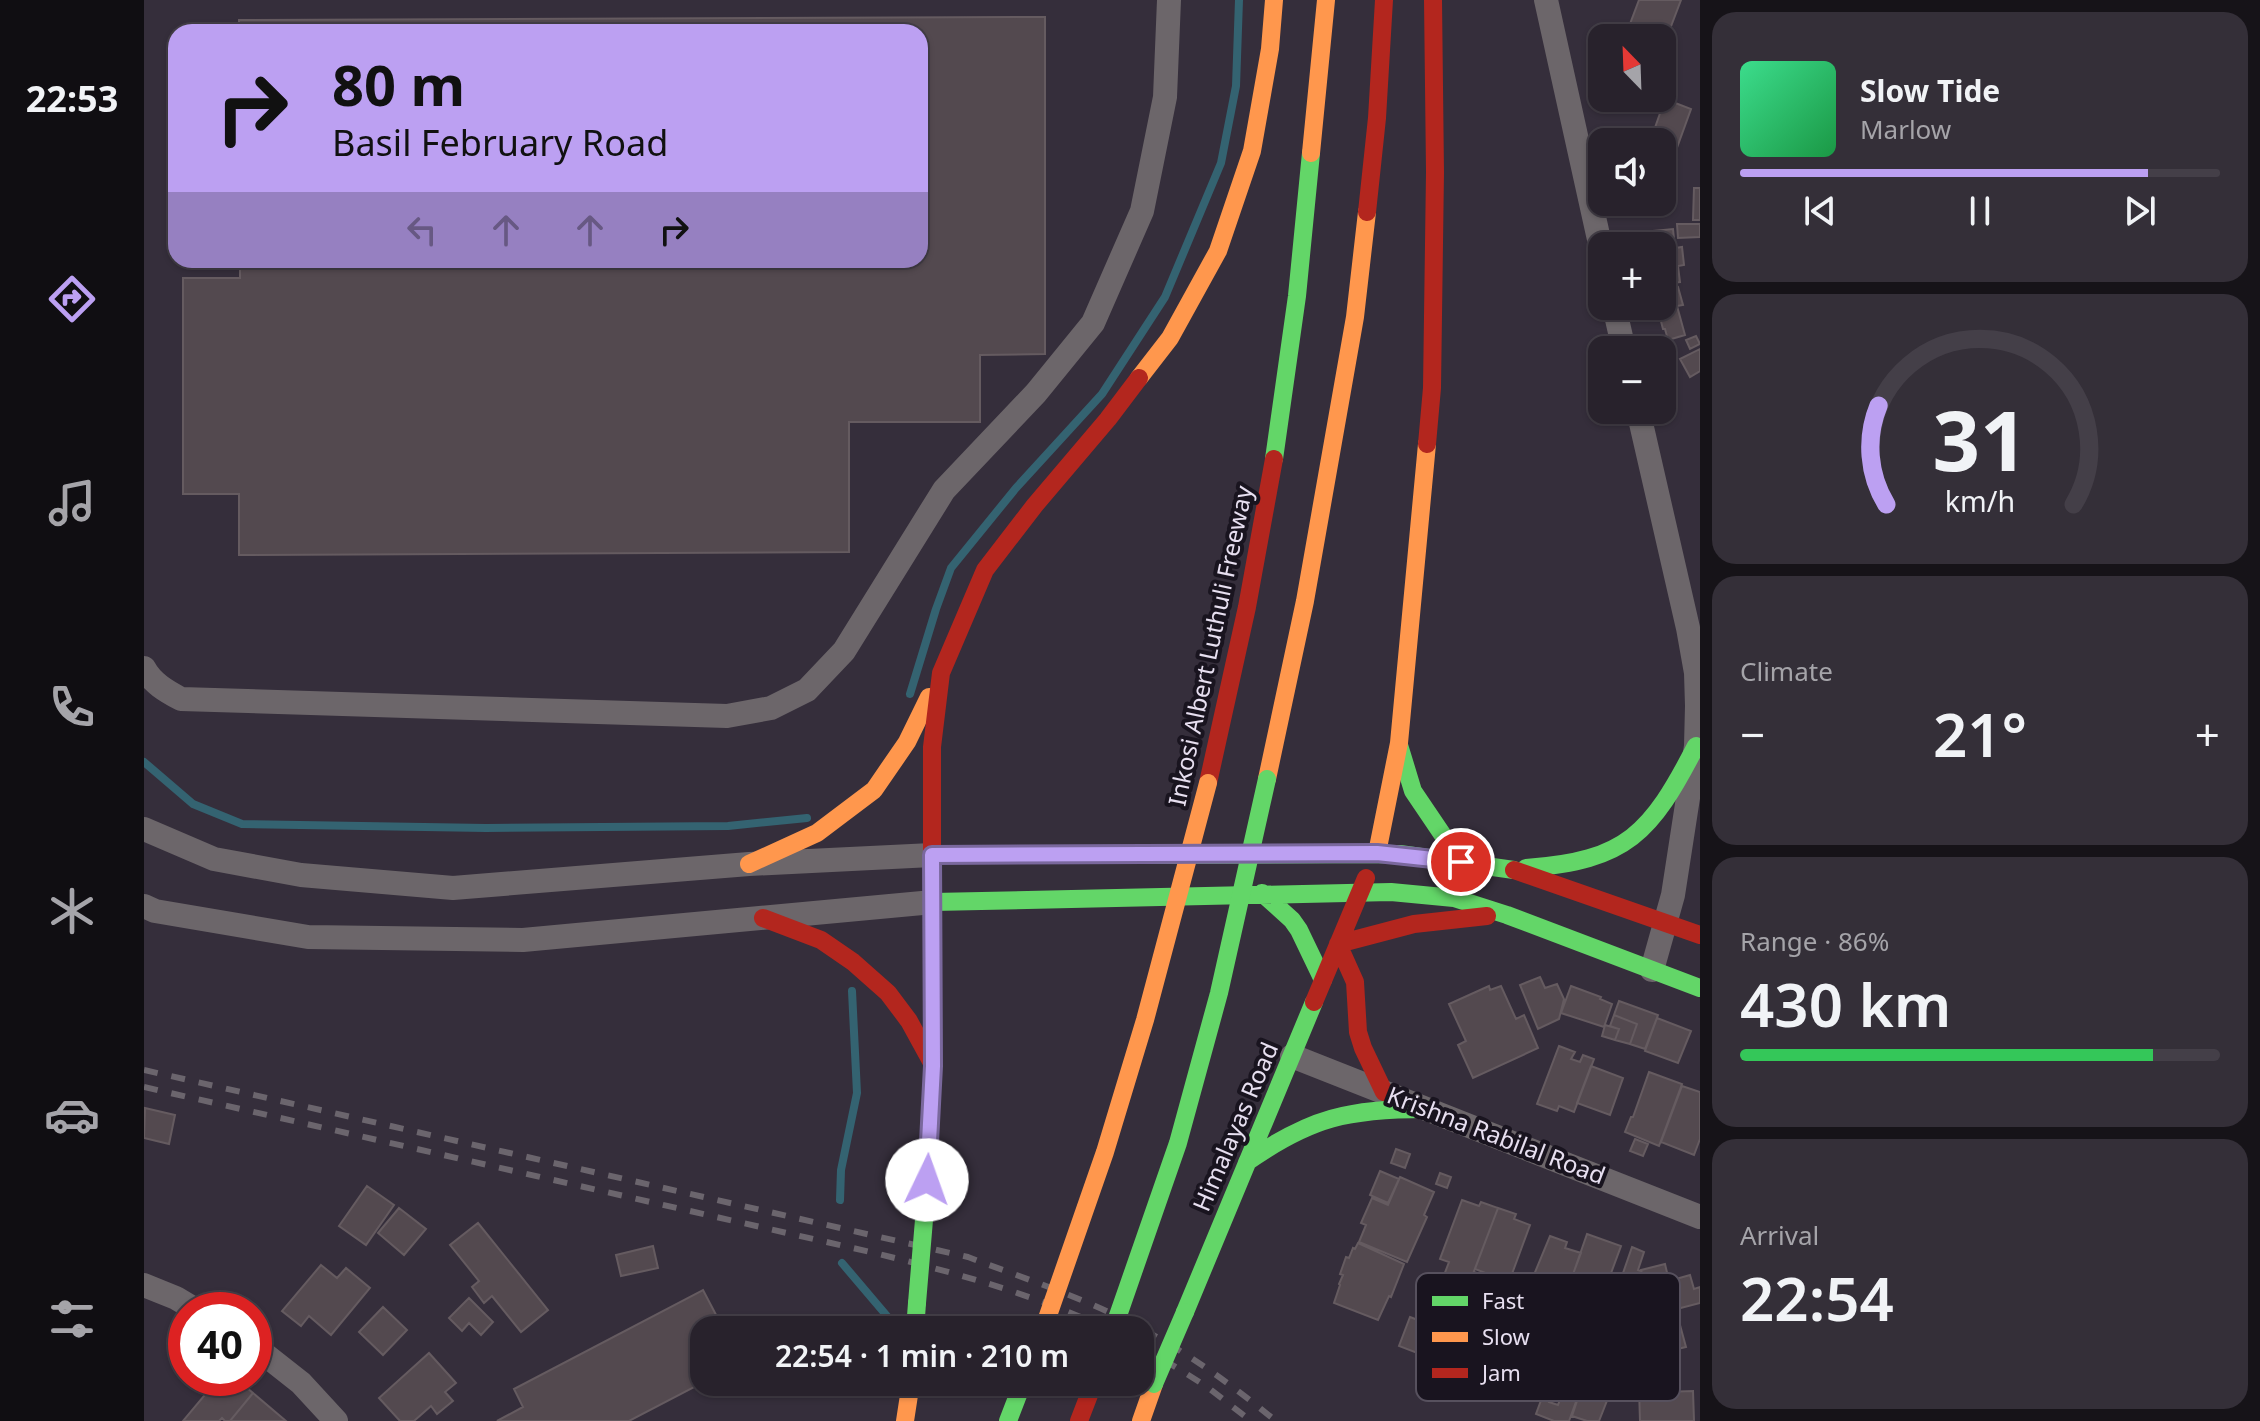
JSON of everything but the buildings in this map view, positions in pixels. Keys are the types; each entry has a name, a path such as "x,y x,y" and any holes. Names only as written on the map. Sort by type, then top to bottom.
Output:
{"main road":[{"path":"749,864 817,833 874,790 907,742 941,673 985,570 1170,338 1218,251 1252,151 1270,49 1274,0"},
{"name":"Inkosi Albert Luthuli Freeway","path":"1048,1316 1110,1137 1145,1020 1208,783 1247,607 1274,458 1297,296 1326,0"},
{"path":"1118,1316 1182,1128 1219,993 1305,601 1355,317 1377,118 1384,0"},
{"name":"Himalayas Road","path":"1141,1421 1377,853 1399,743 1432,388 1435,187 1433,0"},
{"path":"916,1316 933,1066 932,747 941,673"},
{"path":"1399,743 1413,791 1461,862"},
{"path":"932,855 1377,853 1507,868 1557,867 1585,862 1630,840 1660,809 1696,746"},
{"path":"1507,868 1700,935"},
{"path":"933,902 1391,892 1454,898 1700,988"},
{"path":"1262,893 1292,920 1323,980"},
{"path":"1384,1092 1361,1040 1355,982 1338,944 1414,924 1507,915"},
{"path":"763,918 821,940 853,962 888,993 909,1021 933,1066"},
{"path":"1247,1162 1287,1136 1329,1118 1352,1112 1426,1109"},
{"path":"905,1421 909,1396"},
{"path":"1008,1421 1018,1396"},
{"path":"1079,1421 1089,1396"}],"street":[{"path":"144,668 163,689 181,699 727,716 771,708 807,690 844,651 944,490 1036,393 1093,323 1142,211 1165,97 1169,0"},
{"path":"1546,0 1597,232"},
{"path":"1642,424 1694,628 1696,673 1696,746 1683,838 1667,923 1652,970"},
{"path":"144,829 214,859 301,875 453,888 749,864 932,855"},
{"path":"144,906 155,911 308,937 523,940 933,902"},
{"name":"Krishna Rabilal Road","path":"1292,1056 1700,1217"},
{"path":"144,1285 168,1295"},
{"path":"272,1360 301,1383 336,1421"}],"waterway":[{"path":"910,694 951,568 1016,488 1102,394 1165,297 1221,163 1236,86 1239,0"},
{"path":"144,762 193,804 242,824 486,828 728,826 807,818"},
{"path":"840,1200 841,1170 857,1093 852,991"},
{"path":"842,1263 887,1316"}],"railway":[{"path":"144,1070 968,1257 1133,1324 1202,1365 1276,1421"},
{"path":"144,1087 875,1253 1024,1295 1078,1316"},
{"path":"1154,1354 1206,1386 1251,1421"}],"traffic: fast":[{"path":"1274,459 1297,296 1311,153"},
{"path":"1399,745 1413,791 1461,862"},
{"path":"1526,868 1589,858 1632,837 1665,801 1696,746"},
{"path":"1118,1316 1178,1143 1219,993 1267,779"},
{"path":"1101,855 1400,854 1514,870"},
{"path":"933,902 1391,892 1454,898 1700,988"},
{"path":"1262,893 1292,920 1323,980"},
{"path":"1185,1312 1314,1002"},
{"path":"1247,1162 1311,1125 1352,1114 1426,1109"},
{"path":"917,1303 925,1208"},
{"path":"916,1316 917,1303"},
{"path":"1154,1384 1185,1312"},
{"path":"1008,1421 1018,1396"}],"traffic: slow":[{"path":"1139,378 1170,338 1218,251 1252,151 1270,49 1274,0"},
{"path":"1311,153 1326,0"},
{"path":"1267,779 1305,601 1355,317 1367,212"},
{"path":"1377,853 1399,743 1427,444"},
{"path":"749,864 817,833 874,790 907,742 929,697"},
{"path":"1048,1316 1105,1152 1145,1020 1208,783"},
{"path":"905,1421 909,1396"},
{"path":"1141,1421 1150,1396"}],"traffic: jam":[{"path":"1367,212 1377,118 1384,0"},
{"path":"1427,444 1432,388 1435,172 1433,0"},
{"path":"932,855 932,747 941,673 985,570 1139,378"},
{"path":"1208,783 1247,607 1274,459"},
{"path":"925,1208 933,1066 932,855 1101,855"},
{"path":"1514,870 1700,935"},
{"path":"1314,1002 1366,878"},
{"path":"1384,1092 1358,1032 1355,982 1338,944 1414,924 1487,916"},
{"path":"763,918 821,940 853,962 888,993 909,1021 932,1063"},
{"path":"1079,1421 1089,1396"}],"route":[{"path":"927,1180 933,1066 932,855 1377,853 1461,862"}]}
